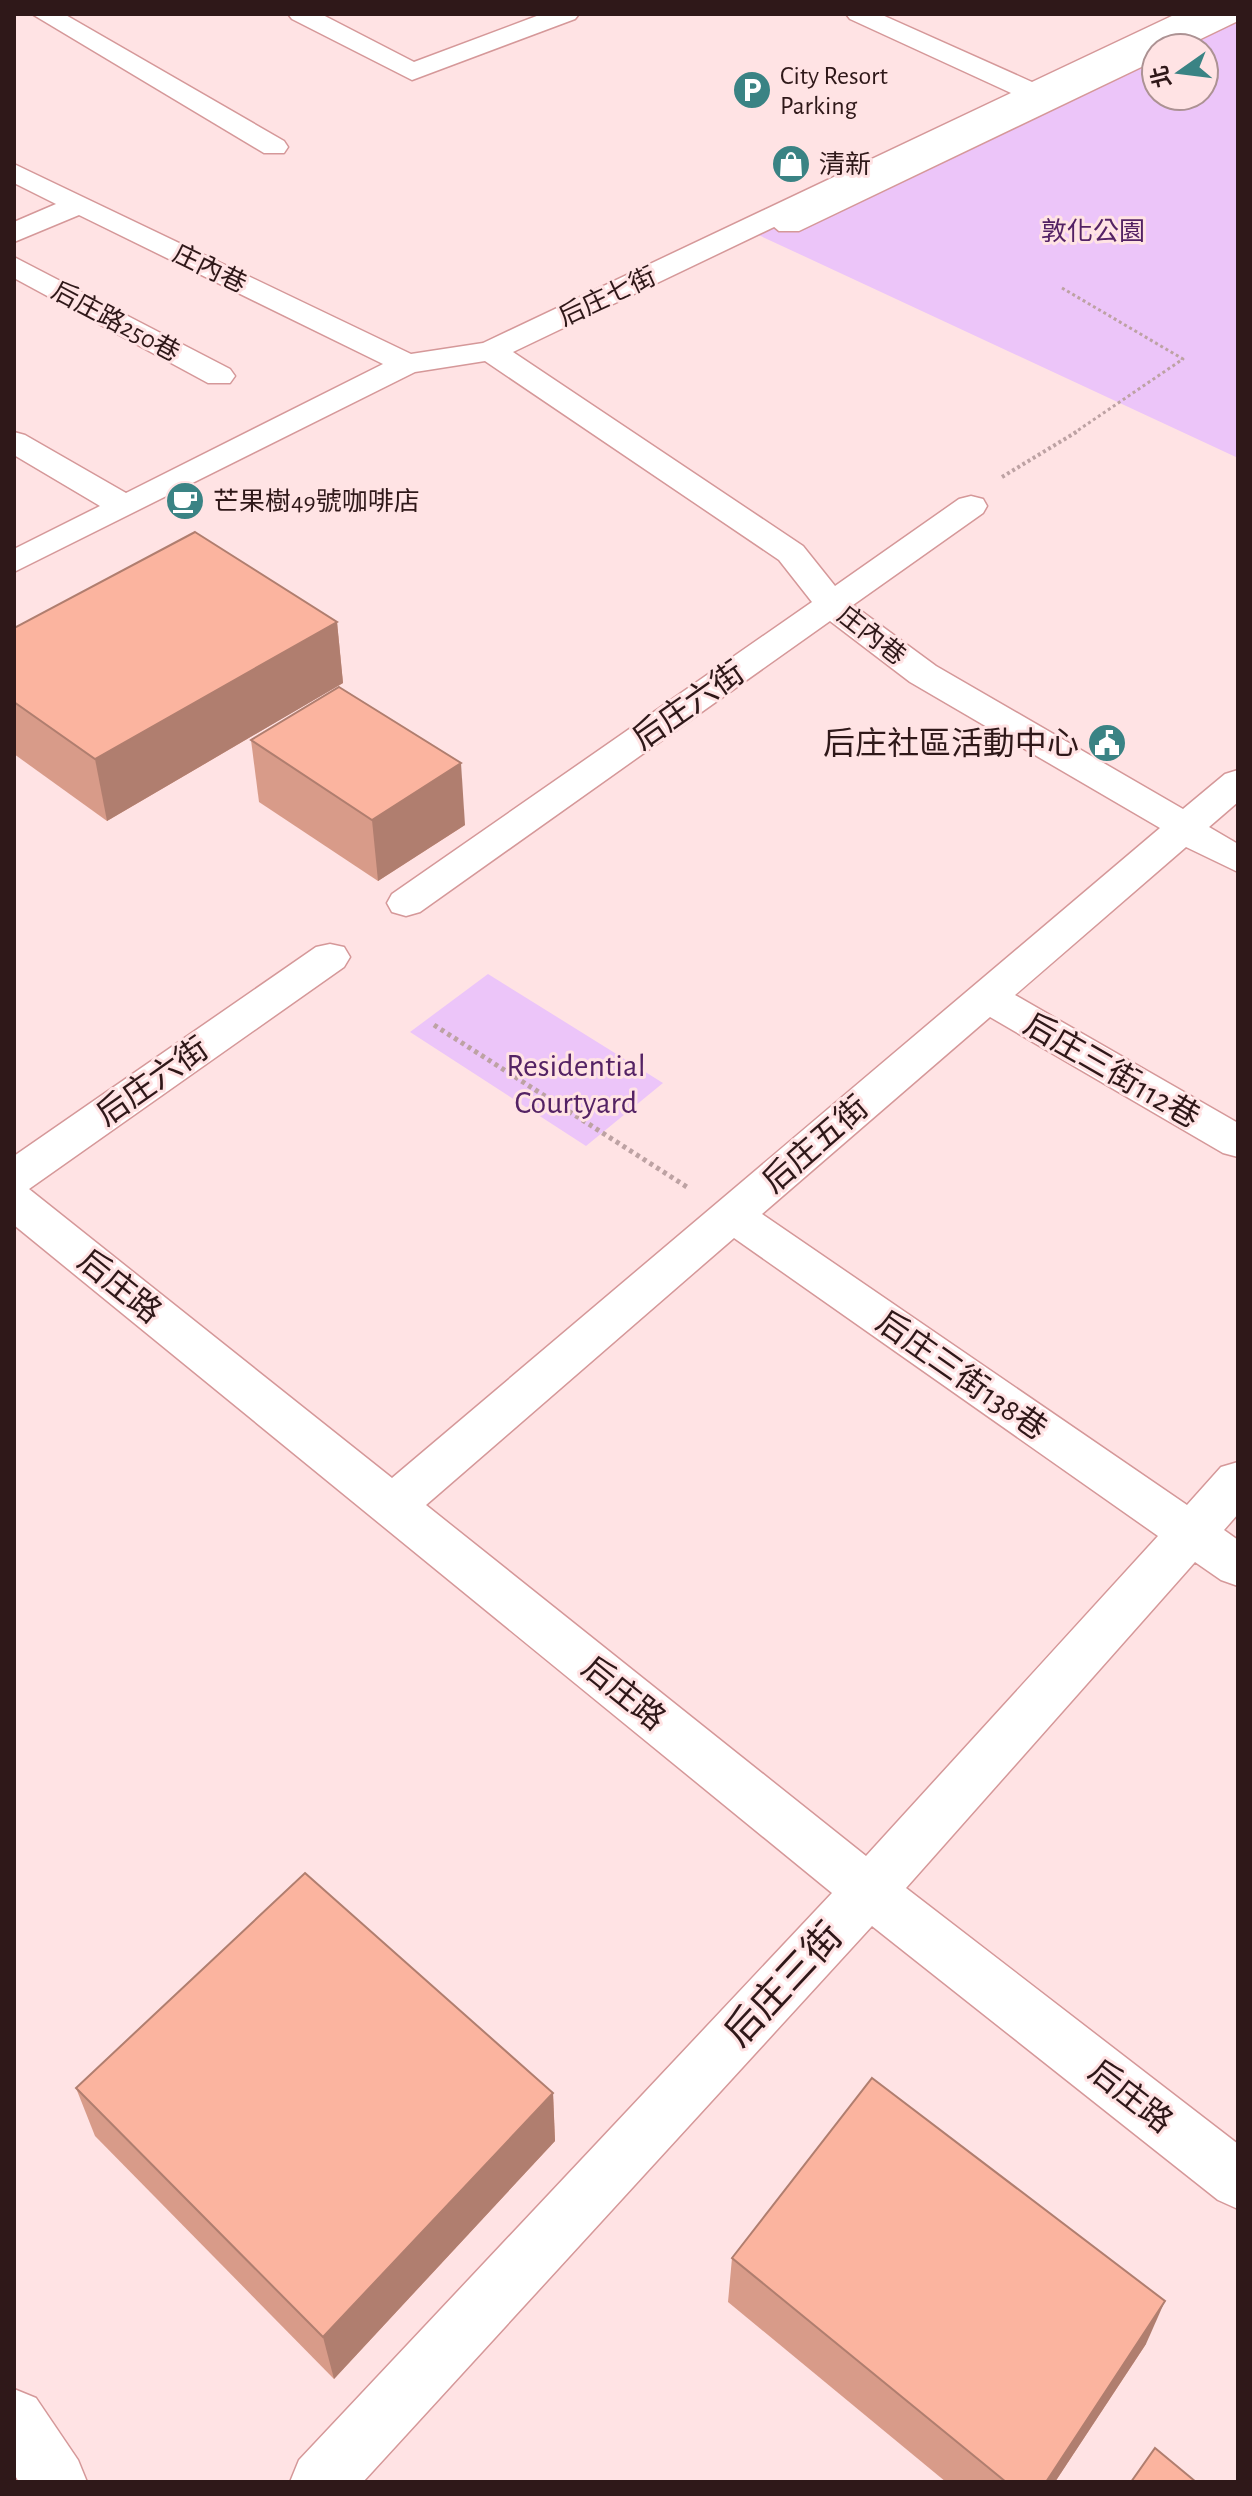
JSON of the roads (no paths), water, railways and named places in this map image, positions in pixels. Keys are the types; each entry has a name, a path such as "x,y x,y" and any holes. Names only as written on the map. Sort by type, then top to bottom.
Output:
{"street":[{"path":"14,19 28,14"},
{"path":"45,14 274,147"},
{"path":"301,14 412,72 566,14"},
{"path":"859,14 1036,94"},
{"name":"后庄七街","path":"14,562 407,364 491,351 1036,94 1197,14"},
{"path":"1194,32 1232,14"},
{"path":"775,216 789,225 1140,58"},
{"name":"庄內巷","path":"14,172 407,364"},
{"path":"14,233 79,204"},
{"name":"后庄路250巷","path":"14,266 219,376"},
{"name":"庄內巷","path":"491,351 791,553 831,604 923,674 1151,804 1184,828 1238,859"},
{"path":"14,442 125,506"},
{"name":"后庄六街","path":"406,903 971,506"},
{"name":"后庄五街","path":"392,1506 1238,782"},
{"name":"后庄六街","path":"14,1178 330,957"},
{"name":"后庄三街112巷","path":"987,997 1238,1142"},
{"name":"后庄路","path":"14,1201 869,1891 1238,2180"},
{"name":"后庄三街138巷","path":"732,1215 1238,1566"},
{"name":"后庄三街","path":"321,2482 869,1891 1238,1481"},
{"path":"14,2420 56,2482"}],"place":[{"name":"City Resort Parking","path":"752,90"},
{"name":"清新","path":"791,164"},
{"name":"芒果樹49號咖啡店","path":"185,501"},
{"name":"后庄社區活動中心","path":"1107,743"}],"park label":[{"name":"敦化公園","path":"1093,231"},
{"name":"Residential Courtyard","path":"576,1084"}]}
